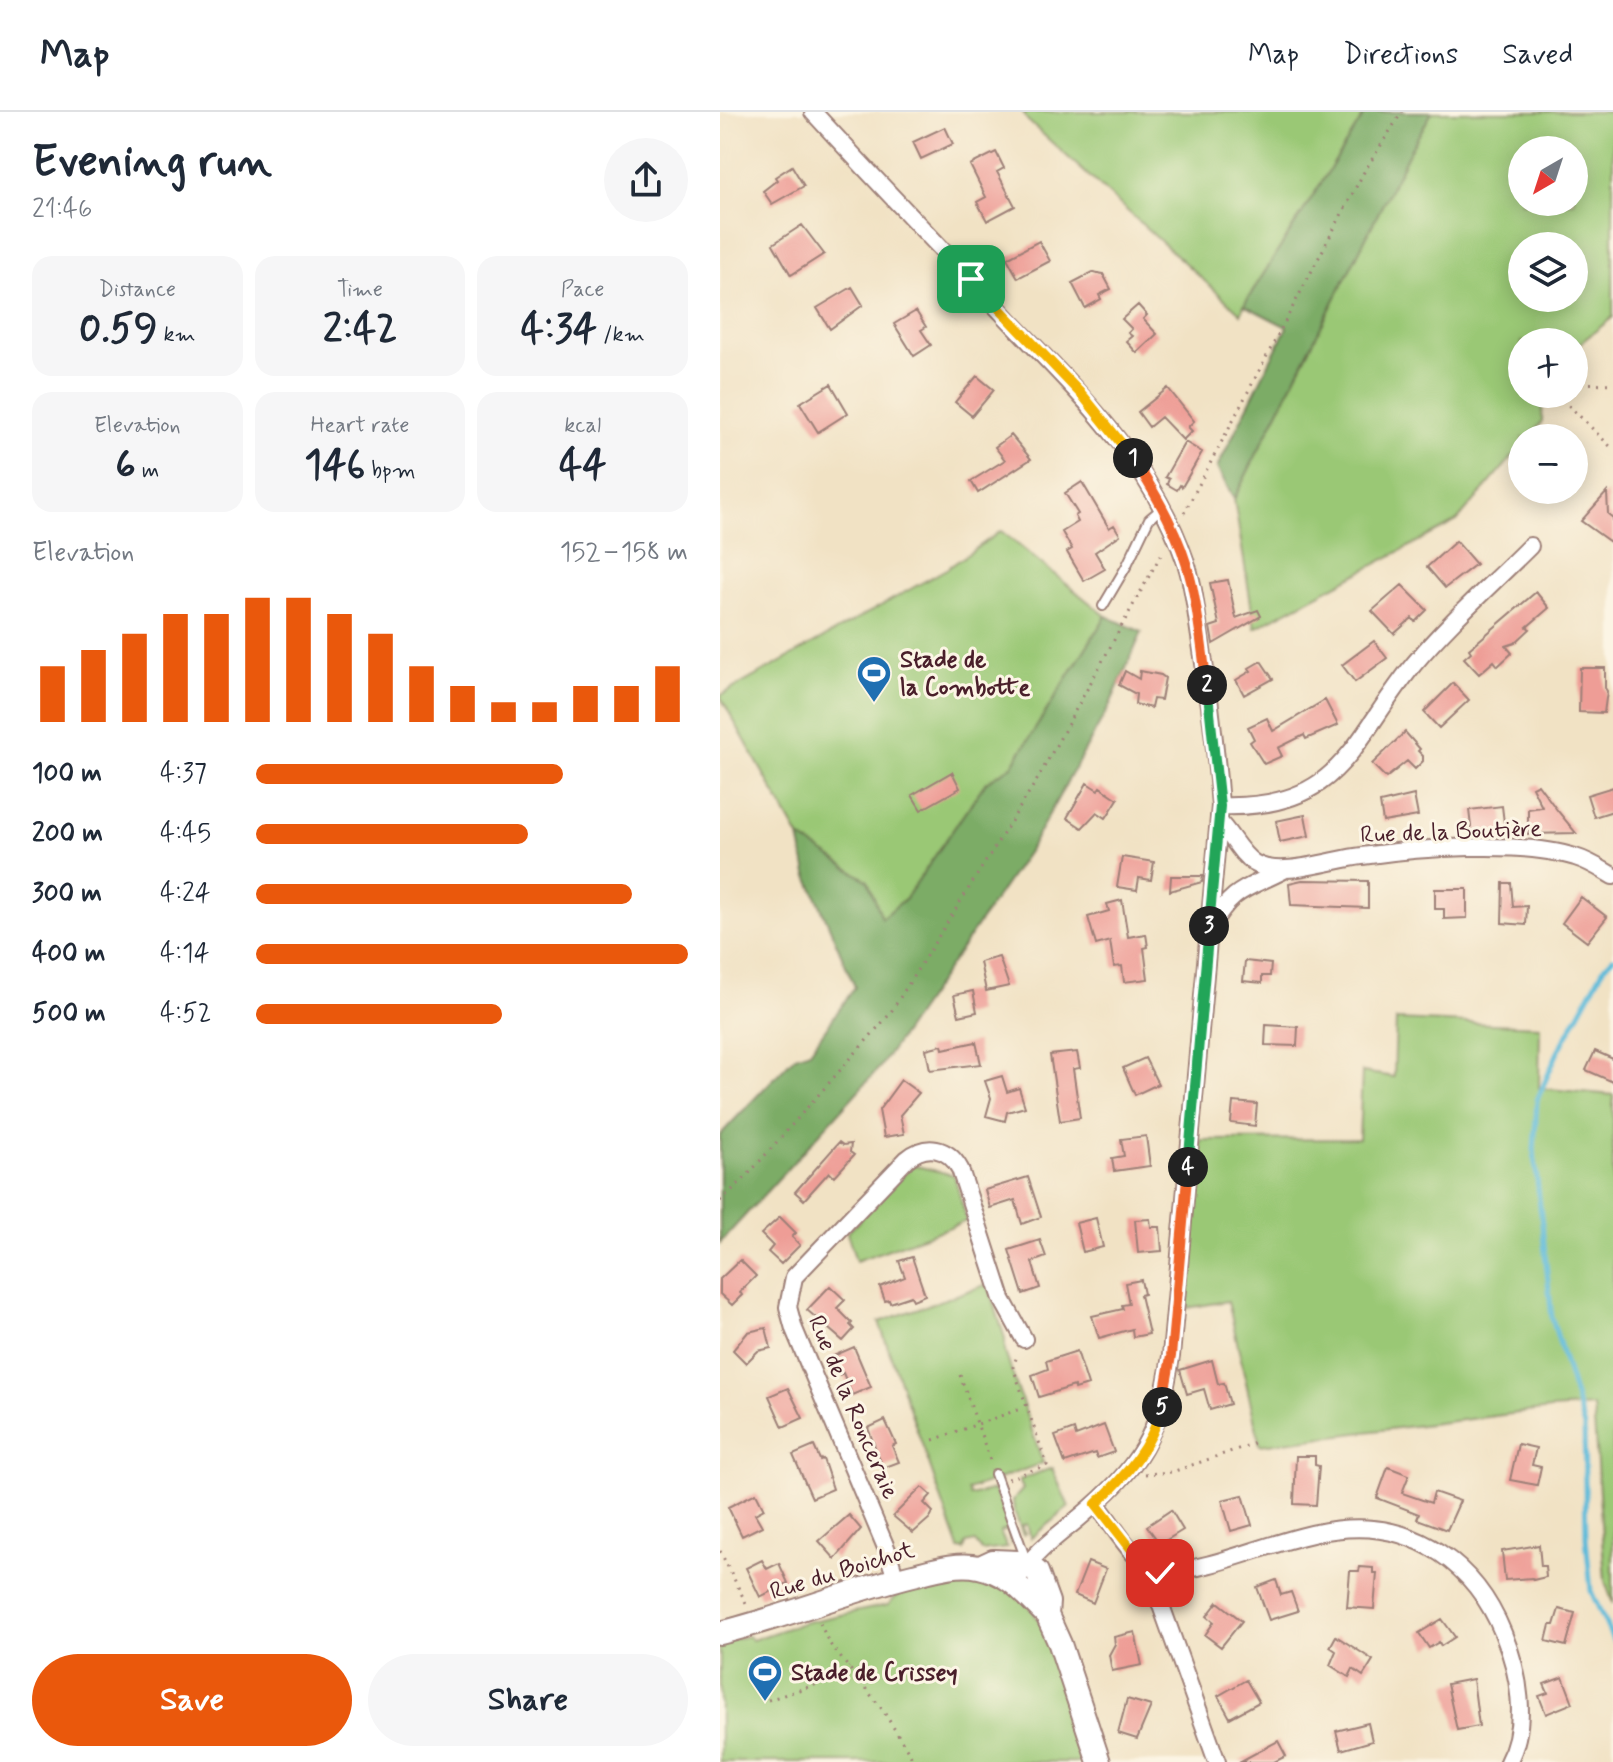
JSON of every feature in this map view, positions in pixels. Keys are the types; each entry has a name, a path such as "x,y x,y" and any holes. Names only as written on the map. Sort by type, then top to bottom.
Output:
{"street":[{"path":"813,112 1084,397 1128,450 1162,508 1185,560 1195,603 1216,747 1219,814 1215,870 1170,1366 1158,1423 1130,1470 1022,1574"},
{"path":"1219,814 1299,794 1339,768 1415,663 1530,546"},
{"path":"1219,814 1254,863"},
{"name":"Rue de la Boutière","path":"1209,930 1223,907 1243,888 1286,870 1362,856 1502,849 1560,853 1588,862 1613,876"},
{"name":"Rue de la Boutière","path":"1215,870 1236,861 1286,870"},
{"path":"1215,870 1243,888"},
{"name":"Rue de la Ronceraie","path":"896,1579 887,1550 794,1329 788,1307 794,1277 907,1159 919,1151 933,1148 952,1157 960,1169 1002,1299 1024,1339"},
{"path":"1096,1504 1136,1555 1160,1573 1186,1570 1304,1535 1336,1529 1392,1531 1429,1546 1469,1577 1485,1597 1511,1652 1520,1709 1517,1745 1508,1762"},
{"name":"Rue du Boichot","path":"720,1633 896,1579 943,1568 980,1567 993,1561 1018,1562 1022,1574"},
{"path":"1022,1574 1037,1572 1048,1602 1047,1615 1060,1644 1099,1762"},
{"path":"1160,1573 1158,1597 1217,1762"}],"lane":[{"path":"1103,606 1149,519 1162,508"},
{"path":"997,1478 1022,1574"}],"path":[{"path":"720,1201 745,1178 889,1015 1037,780 1174,532 1364,172 1402,112"},
{"path":"1588,383 1613,384"},
{"path":"1571,408 1613,449"},
{"path":"960,1375 997,1478 1047,1465 1013,1367 1024,1339"},
{"path":"933,1440 1020,1409"},
{"path":"1130,1470 1152,1475 1172,1472 1258,1442"},
{"path":"720,1551 756,1624"},
{"path":"811,1606 829,1643 882,1709 915,1762"},
{"path":"768,1700 836,1678 849,1667"}],"green space":[{"path":"1023,112 1366,112 1241,314 1027,120"},
{"path":"1366,112 1432,112 1234,499 1217,468 1287,327 1244,305"},
{"path":"1432,112 1613,112 1613,317 1588,337 1588,328 1508,328 1508,408 1542,408 1542,422 1508,424 1508,462 1457,521 1255,628 1234,499"},
{"path":"1001,531 1106,616 1012,766 986,782 906,898 882,919 867,881 799,837 720,696 948,568"},
{"path":"1106,616 1142,632 1108,709 1029,850 880,1067 720,1243 720,1135 795,1056 810,1051 855,987 807,874 799,837 868,881 882,918 906,898 986,782 1012,766"},
{"path":"1396,1020 1540,1026 1539,1088 1613,1095 1613,1604 1605,1581 1593,1406 1260,1445 1228,1301 1187,1308 1201,1140 1359,1139 1362,1072 1394,1077"},
{"path":"912,1165 954,1175 967,1221 856,1261 847,1233"},
{"path":"988,1284 1005,1339 1005,1352 1043,1463 968,1490 970,1496 994,1490 1015,1539 1012,1544 1007,1530 1000,1532 1007,1548 982,1551 975,1542 966,1544 964,1550 959,1549 879,1322"},
{"path":"1052,1468 1069,1507 1031,1538 1027,1524 1022,1526 1023,1535 1014,1511 1013,1500 1023,1489 1019,1480"},
{"path":"942,1575 997,1581 1013,1590 1027,1604 1051,1645 1088,1762 720,1762 720,1642 748,1636 752,1640 802,1623 888,1605 907,1585"}],"building":[{"path":"945,127 953,144 921,159 913,142"},
{"path":"996,152 1004,168 997,172 1015,206 987,221 977,202 986,197 970,165"},
{"path":"792,166 804,186 772,204 763,191 777,180 775,177"},
{"path":"802,225 824,254 791,275 773,244"},
{"path":"1039,241 1050,261 1018,278 1007,258"},
{"path":"1093,272 1103,274 1111,289 1085,308 1072,283"},
{"path":"852,287 863,305 830,329 817,308"},
{"path":"1138,305 1147,315 1143,319 1157,334 1137,353 1126,341 1132,336 1128,333 1132,329 1122,319"},
{"path":"916,311 926,327 921,330 931,345 914,356 894,324"},
{"path":"977,376 994,390 972,416 955,402"},
{"path":"831,384 848,413 818,432 800,403"},
{"path":"1168,388 1194,421 1188,427 1192,431 1183,440 1161,417 1149,427 1138,412"},
{"path":"1011,435 1031,459 978,493 971,481 1005,460 995,447"},
{"path":"1185,442 1202,452 1182,487 1180,485 1177,490 1167,484 1169,479 1165,477"},
{"path":"1082,482 1109,528 1114,525 1120,535 1095,552 1105,569 1084,581 1067,552 1072,549 1062,532 1078,522 1075,516 1078,514 1065,493"},
{"path":"1607,492 1608,514 1613,518 1613,544 1581,521"},
{"path":"1456,541 1476,564 1445,588 1427,567"},
{"path":"1228,580 1236,618 1258,610 1261,616 1213,644 1210,627 1219,624 1210,583"},
{"path":"1402,585 1427,610 1415,622 1412,618 1394,634 1372,611"},
{"path":"1536,592 1549,608 1527,627 1530,629 1515,643 1506,646 1512,653 1498,666 1494,661 1479,674 1464,658 1471,652 1469,649"},
{"path":"1374,641 1387,658 1355,682 1342,665"},
{"path":"1261,661 1273,679 1244,695 1236,680"},
{"path":"1580,668 1605,668 1607,691 1604,713 1579,712"},
{"path":"1125,671 1139,679 1140,671 1165,678 1161,700 1153,699 1151,708 1135,704 1136,694 1119,685"},
{"path":"1453,683 1469,700 1439,728 1424,712"},
{"path":"1325,700 1338,725 1306,739 1304,735 1278,748 1282,756 1264,764 1250,742 1254,739 1248,727 1267,718 1273,731"},
{"path":"1405,732 1420,749 1418,751 1423,761 1415,769 1407,761 1386,778 1372,764"},
{"path":"952,772 960,788 921,810 912,795"},
{"path":"1087,783 1098,790 1100,787 1118,799 1106,818 1097,812 1082,828 1067,818"},
{"path":"1538,784 1576,833 1528,834 1528,809 1542,807 1532,787"},
{"path":"1613,787 1613,811 1594,817 1587,795"},
{"path":"1414,795 1418,816 1383,822 1380,803"},
{"path":"1502,806 1505,831 1472,835 1469,810"},
{"path":"1305,815 1309,836 1280,842 1276,821"},
{"path":"1122,857 1154,862 1151,880 1139,878 1137,890 1117,887"},
{"path":"1171,876 1203,876 1202,882 1170,891"},
{"path":"1302,880 1368,881 1368,908 1291,905 1289,883"},
{"path":"1503,883 1511,883 1513,907 1527,906 1526,925 1502,923"},
{"path":"1435,889 1467,889 1467,918 1444,919 1444,909 1435,909"},
{"path":"1581,897 1607,917 1587,942 1562,923"},
{"path":"1122,900 1128,937 1146,934 1148,947 1144,948 1148,979 1124,982 1122,966 1114,967 1110,941 1096,945 1088,917 1109,911 1107,904"},
{"path":"999,957 1009,986 986,991 980,962"},
{"path":"1245,961 1271,964 1270,976 1262,976 1262,983 1243,981"},
{"path":"973,991 977,1012 959,1016 954,995"},
{"path":"1266,1025 1298,1027 1297,1046 1265,1045"},
{"path":"976,1042 981,1064 930,1070 926,1049"},
{"path":"1595,1051 1613,1059 1613,1082 1586,1070"},
{"path":"1077,1052 1080,1068 1073,1069 1080,1118 1060,1121 1050,1055"},
{"path":"1145,1058 1158,1084 1135,1095 1123,1068"},
{"path":"1002,1076 1007,1092 1019,1088 1025,1107 1007,1112 1005,1121 986,1116 991,1098 985,1081"},
{"path":"901,1080 919,1093 900,1115 904,1134 884,1137 879,1110"},
{"path":"1233,1102 1257,1104 1255,1126 1231,1123"},
{"path":"1146,1136 1150,1166 1114,1171 1112,1158 1124,1156 1121,1139"},
{"path":"839,1142 851,1144 850,1152 854,1155 834,1177 829,1172 804,1200 795,1192"},
{"path":"1028,1177 1041,1217 1022,1224 1015,1200 990,1208 985,1190"},
{"path":"780,1217 796,1233 792,1237 800,1245 781,1264 768,1252 773,1246 761,1234"},
{"path":"1096,1218 1103,1247 1083,1252 1076,1223"},
{"path":"1150,1219 1151,1227 1160,1227 1162,1251 1138,1253 1135,1220"},
{"path":"1040,1240 1046,1257 1032,1262 1040,1288 1023,1294 1009,1250"},
{"path":"912,1257 925,1295 913,1300 911,1296 890,1303 889,1300 885,1301 880,1287 905,1277 899,1261"},
{"path":"740,1260 756,1276 732,1305 720,1294 720,1279"},
{"path":"1141,1280 1144,1294 1140,1295 1149,1334 1133,1337 1132,1329 1099,1338 1092,1316 1123,1309 1122,1305 1129,1304 1125,1283"},
{"path":"830,1286 845,1300 837,1308 854,1329 843,1341 807,1310"},
{"path":"766,1328 771,1348 758,1351 746,1363 733,1350 748,1332"},
{"path":"854,1347 871,1387 852,1395 843,1373 839,1375 831,1357"},
{"path":"1077,1351 1088,1385 1039,1397 1032,1375 1048,1369 1046,1361"},
{"path":"1212,1360 1218,1384 1224,1383 1230,1404 1210,1410 1204,1389 1187,1394 1180,1370"},
{"path":"788,1388 803,1418 783,1427 769,1396"},
{"path":"885,1420 896,1444 892,1446 899,1462 883,1468 868,1428"},
{"path":"1104,1425 1114,1452 1097,1458 1095,1453 1065,1463 1055,1436 1074,1429 1076,1436"},
{"path":"1518,1444 1536,1448 1532,1465 1541,1467 1537,1485 1510,1480"},
{"path":"814,1446 820,1460 823,1459 833,1489 812,1498 793,1455"},
{"path":"1296,1456 1315,1456 1315,1465 1319,1466 1316,1505 1294,1504"},
{"path":"1388,1467 1409,1475 1402,1493 1431,1503 1434,1492 1460,1501 1447,1530 1417,1519 1419,1514 1377,1498"},
{"path":"922,1487 931,1495 924,1503 933,1512 913,1533 893,1516"},
{"path":"756,1493 764,1509 755,1514 762,1526 742,1536 728,1507"},
{"path":"1243,1495 1252,1525 1231,1531 1222,1500"},
{"path":"1171,1510 1183,1530 1160,1544 1147,1526"},
{"path":"849,1515 861,1529 835,1559 819,1541"},
{"path":"1539,1545 1541,1566 1545,1566 1546,1577 1505,1580 1502,1551"},
{"path":"762,1560 767,1569 779,1563 788,1583 760,1597 746,1568"},
{"path":"1088,1562 1106,1569 1093,1603 1075,1595"},
{"path":"1360,1567 1373,1568 1373,1573 1377,1573 1374,1609 1347,1607 1350,1571 1359,1571"},
{"path":"1276,1580 1281,1595 1291,1592 1298,1611 1269,1620 1257,1587"},
{"path":"1218,1602 1242,1621 1221,1647 1205,1635 1214,1622 1207,1616"},
{"path":"1559,1609 1575,1613 1566,1646 1546,1641"},
{"path":"1442,1619 1455,1637 1441,1646 1439,1642 1429,1648 1419,1633"},
{"path":"1135,1632 1142,1665 1112,1671 1109,1655 1115,1644 1114,1637"},
{"path":"1336,1636 1373,1660 1363,1676 1353,1669 1349,1677 1330,1665 1336,1651 1330,1647"},
{"path":"1563,1677 1573,1703 1546,1714 1539,1696 1548,1693 1544,1684"},
{"path":"1473,1679 1479,1726 1457,1730 1447,1684"},
{"path":"1246,1680 1259,1702 1230,1718 1218,1696"},
{"path":"1127,1699 1151,1706 1137,1739 1118,1733"},
{"path":"1368,1723 1372,1741 1341,1750 1336,1731"},
{"path":"1278,1741 1286,1756 1274,1762 1239,1762"}],"waterway":[{"path":"1613,958 1605,966 1557,1054 1537,1100 1534,1151 1552,1318 1584,1427 1586,1538 1591,1591 1613,1640"}],"place":[{"name":"Stade de la Combotte","path":"874,704"},
{"name":"Stade de Crissey","path":"765,1703"}],"route":[{"path":"971,279 1084,397 1128,450 1145,476 1185,560 1202,651 1216,747 1220,806 1171,1356 1162,1409 1152,1435 1130,1470 1096,1504 1136,1555 1160,1573"}]}
